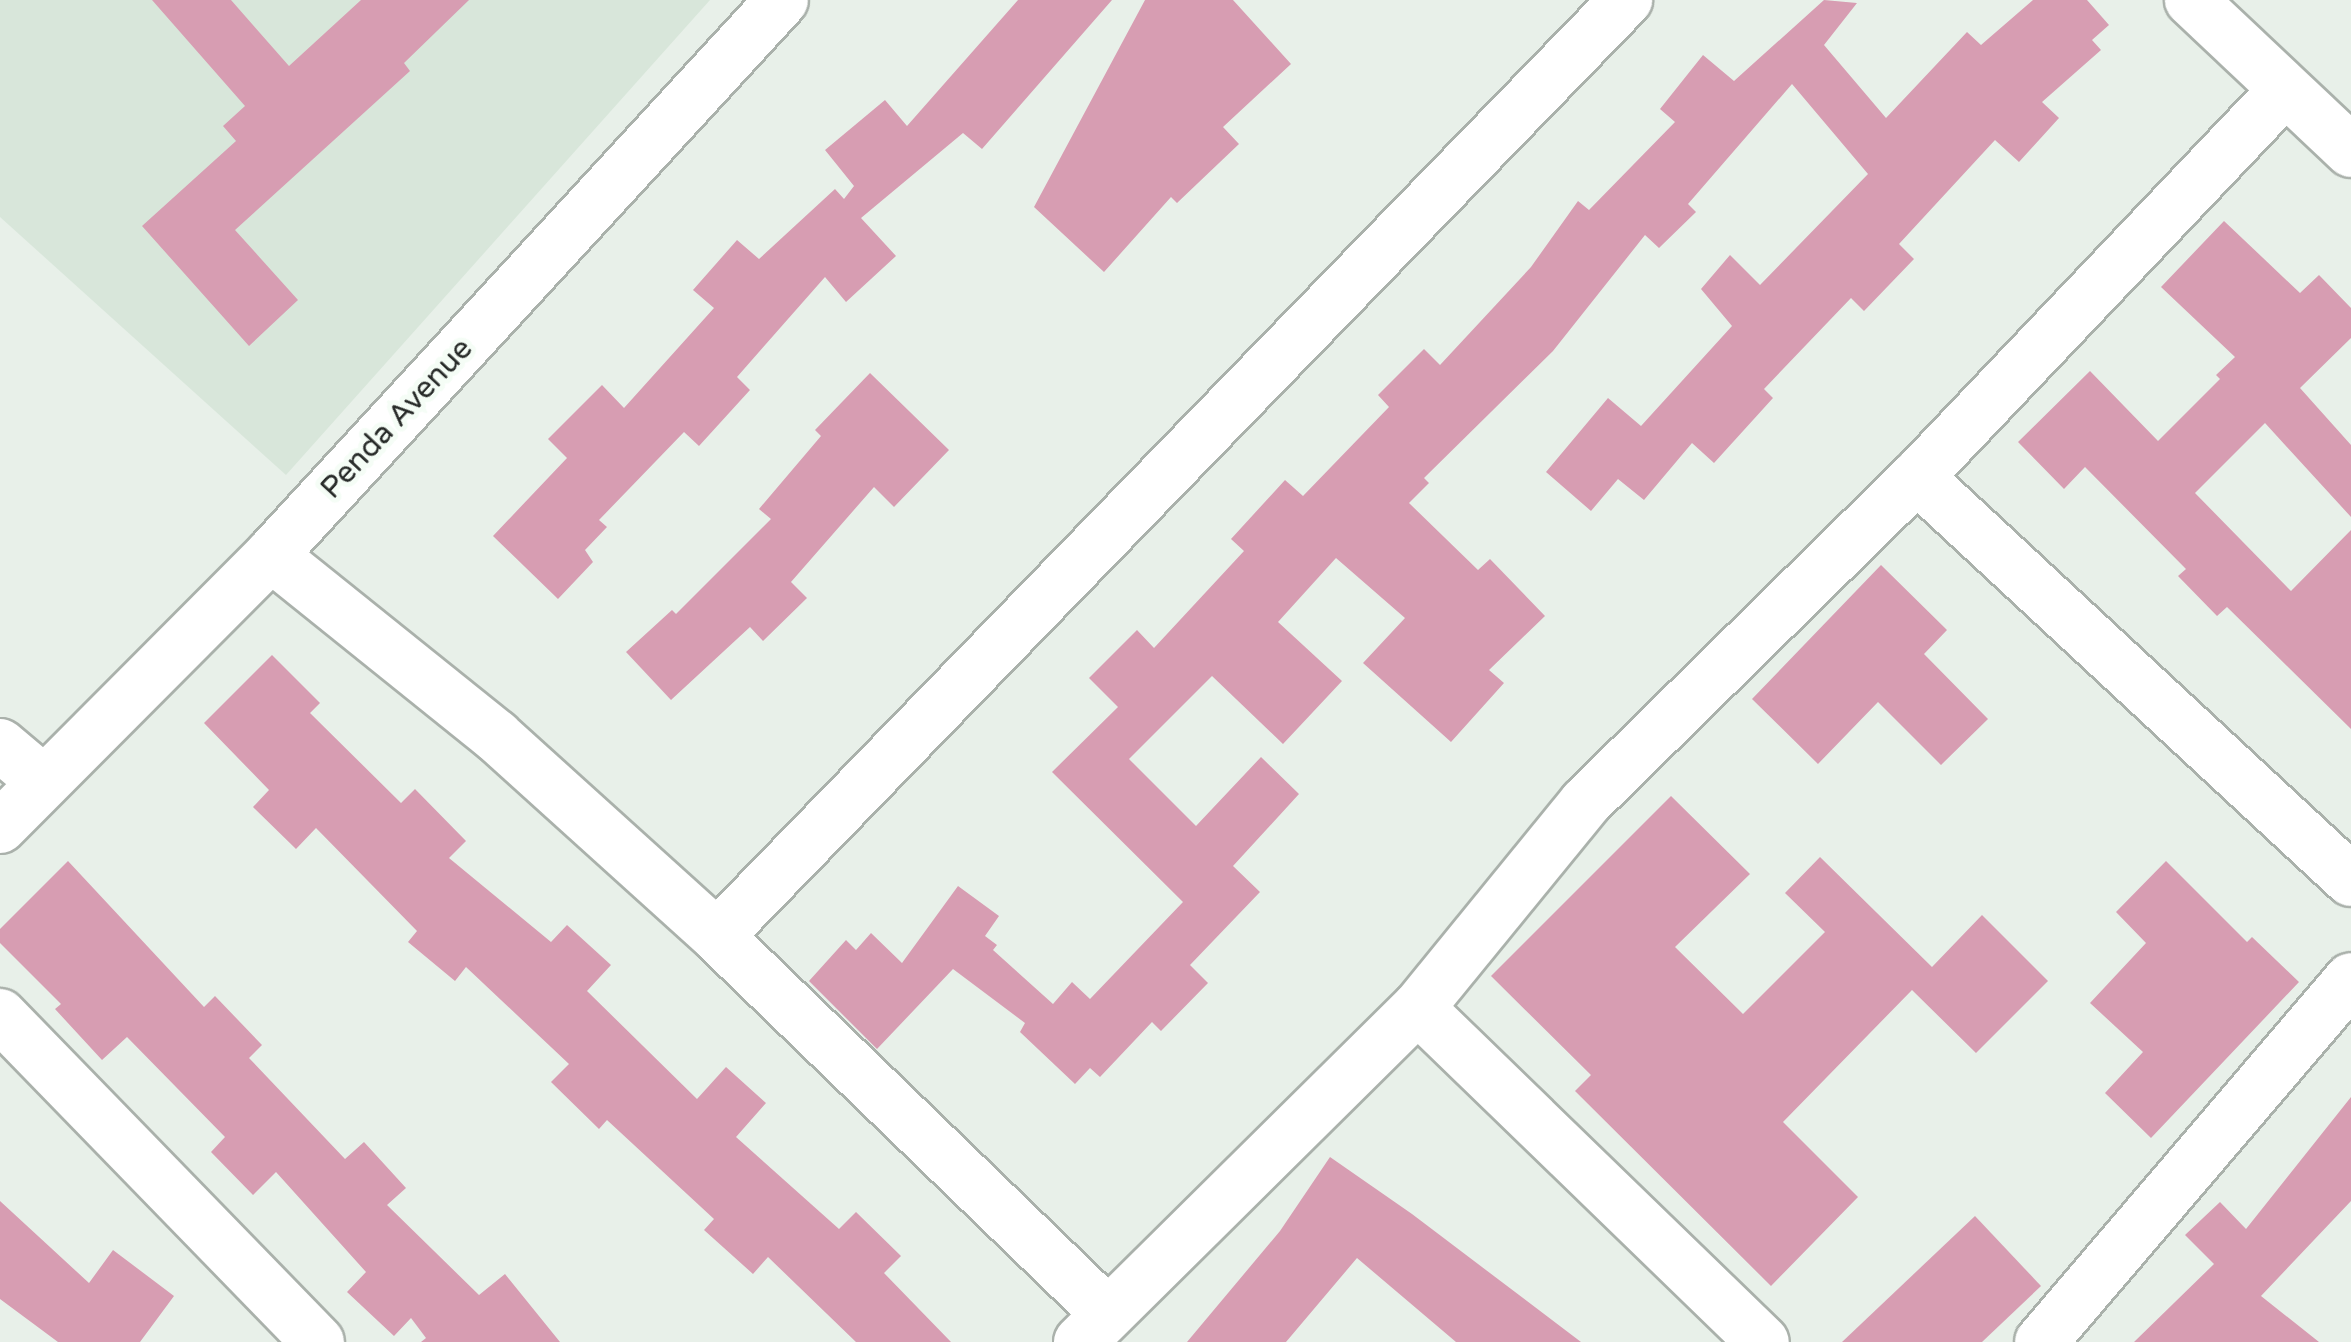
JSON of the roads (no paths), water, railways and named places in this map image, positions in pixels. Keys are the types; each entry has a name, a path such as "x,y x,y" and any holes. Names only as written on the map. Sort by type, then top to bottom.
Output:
{"street":[{"name":"Penda Avenue","path":"0,827 271,556 782,0"},
{"path":"717,936 1626,0"},
{"path":"2191,0 2351,152"},
{"path":"271,556 496,736 717,936 1094,1328 1418,1008 1585,803 1917,476 2284,91"},
{"path":"1917,476 2351,880"},
{"path":"0,745 44,782"},
{"path":"2040,1342 2351,979"},
{"path":"1418,1008 1763,1342"},
{"path":"0,1015 318,1342"}]}
